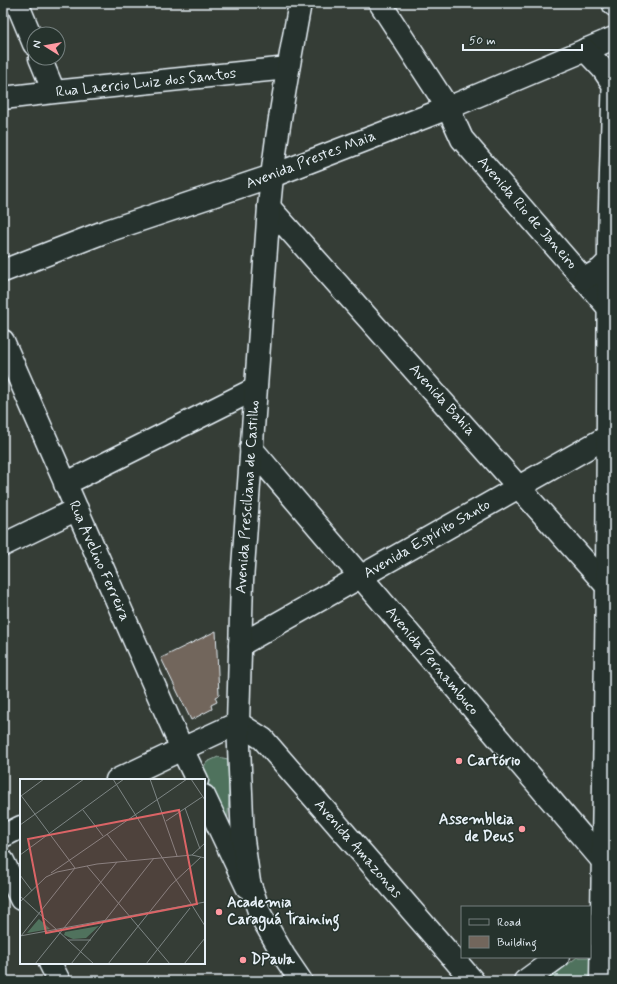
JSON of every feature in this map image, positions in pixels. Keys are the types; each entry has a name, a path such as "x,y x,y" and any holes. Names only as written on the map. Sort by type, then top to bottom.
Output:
{"street":[{"path":"17,3 27,26"},
{"name":"Avenida Presciliana de Castilho","path":"300,3 288,68 272,176 269,207 242,581 238,723 243,840 249,882 260,914 284,956 301,981"},
{"name":"Avenida Rio de Janeiro","path":"380,3 448,108 462,140 611,311"},
{"name":"Avenida Prestes Maia","path":"3,271 104,232 272,176 448,108 614,38"},
{"path":"585,50 614,78 609,239 611,311 609,868 602,925 602,981"},
{"path":"43,66 54,92"},
{"name":"Rua Laercio Luiz dos Santos","path":"3,98 288,68"},
{"name":"Avenida Bahia","path":"269,207 610,590"},
{"path":"584,279 600,270 610,260"},
{"name":"Rua Avelino Ferreira","path":"3,341 197,779"},
{"path":"65,484 255,389"},
{"name":"Avenida Espírito Santo","path":"240,645 611,434"},
{"name":"Avenida Pernambuco","path":"251,448 609,868"},
{"path":"3,545 76,509"},
{"path":"119,779 182,748 238,723"},
{"name":"Avenida Amazonas","path":"238,723 263,739 473,981"},
{"path":"205,798 260,914"},
{"path":"3,836 20,828"},
{"path":"3,861 20,897"},
{"path":"525,981 557,958"},
{"path":"50,964 59,981"}],"green space":[{"path":"218,757 228,759 229,797 227,831 201,771 207,762"},
{"path":"592,954 597,981 547,981 576,958 591,958"}],"building":[{"path":"216,631 219,695 215,697 217,702 211,705 212,709 191,720 161,658"}],"place":[{"name":"Cartório","path":"459,761"},
{"name":"Assembleia de Deus","path":"522,829"},
{"name":"Academia Caraguá Training","path":"219,912"},
{"name":"DPaula","path":"243,960"}]}
